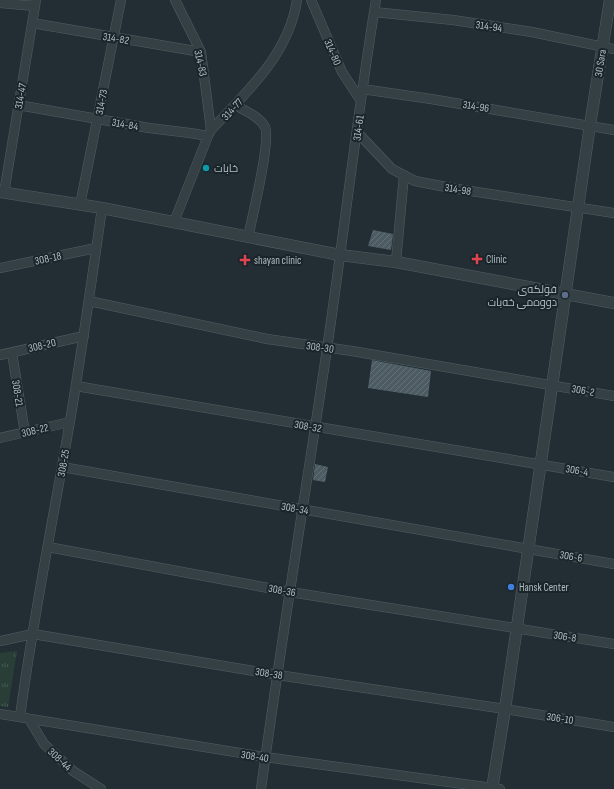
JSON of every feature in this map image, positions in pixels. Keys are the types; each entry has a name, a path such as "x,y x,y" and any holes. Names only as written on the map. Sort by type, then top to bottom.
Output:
{"street":[{"name":"314-73","path":"80,204 121,0"},
{"name":"314-83","path":"175,0 201,52 210,133"},
{"path":"289,0 295,10"},
{"name":"314-77","path":"174,222 210,133 264,74 289,32 297,0"},
{"name":"314-80","path":"311,0 342,72 361,101"},
{"name":"314-61","path":"261,789 327,348 362,89 376,0"},
{"name":"30 Sara","path":"495,788 505,708 577,208 610,0"},
{"path":"0,3 36,3"},
{"name":"314-47","path":"2,193 36,3"},
{"name":"314-94","path":"374,12 453,20 532,32 614,50"},
{"name":"314-82","path":"32,23 201,52"},
{"name":"314-96","path":"362,89 431,99 614,130"},
{"name":"314-84","path":"18,105 149,128 190,133 210,133"},
{"path":"235,105 258,118 265,128 266,140 260,180 248,237"},
{"name":"314-98","path":"357,132 392,169 415,181 614,213"},
{"path":"396,262 404,175"},
{"path":"2,193 80,204 340,255 396,262 614,303"},
{"name":"308-25","path":"24,718 33,634 76,386 102,208"},
{"name":"308-18","path":"0,268 96,248"},
{"name":"308-30","path":"89,302 267,339 552,384"},
{"name":"308-20","path":"0,355 84,336"},
{"name":"308-21","path":"12,352 25,432"},
{"name":"306-2","path":"552,384 614,396"},
{"name":"308-32","path":"76,386 540,464"},
{"name":"308-22","path":"0,438 70,422"},
{"name":"306-4","path":"540,464 614,477"},
{"name":"308-34","path":"62,467 528,549"},
{"name":"308-36","path":"48,547 290,592 517,628"},
{"name":"306-6","path":"528,549 614,564"},
{"name":"306-8","path":"517,628 614,644"},
{"path":"0,641 33,634"},
{"name":"308-38","path":"33,634 278,675 505,708"},
{"name":"306-10","path":"505,708 614,726"},
{"name":"308-40","path":"0,714 265,757 495,788"},
{"name":"308-44","path":"24,718 44,744 72,771 101,789"}],"green space":[{"path":"17,651 8,707 0,706 0,653"}],"building":[{"path":"373,230 393,234 391,250 368,246"},
{"path":"372,360 431,371 428,397 368,388"},
{"path":"315,464 328,467 325,482 313,480"}],"place":[{"name":"خابات","path":"206,168"},
{"name":"Clinic","path":"477,259"},
{"name":"shayan clinic","path":"245,260"},
{"name":"فولکه‌ی دووه‌می خه‌بات","path":"565,295"},
{"name":"Hansk Center","path":"511,587"}]}
